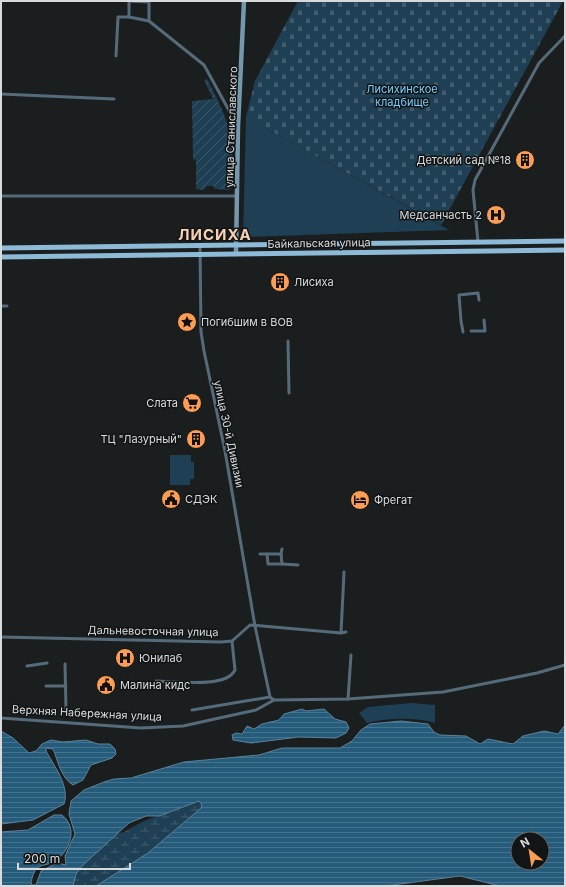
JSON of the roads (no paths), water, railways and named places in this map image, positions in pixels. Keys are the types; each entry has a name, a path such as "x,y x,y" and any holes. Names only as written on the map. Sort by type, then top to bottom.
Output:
{"main road":[{"name":"улица Станиславского","path":"236,254 238,127 244,1"},
{"name":"Байкальская улица","path":"1,248 565,241"},
{"name":"Байкальская улица","path":"1,257 565,250"}],"street":[{"path":"129,18 129,1 149,2 148,21"},
{"path":"116,56 118,17 148,21 204,65 238,127"},
{"path":"478,242 473,190 475,180 539,63 565,36"},
{"path":"1,94 114,98"},
{"path":"1,196 238,196"},
{"name":"улица 30-й Дивизии","path":"200,245 202,332 204,351 225,451 255,626 270,696"},
{"path":"463,332 460,321 459,295 478,293 479,300"},
{"path":"1,306 7,306"},
{"path":"471,331 485,331 484,320"},
{"path":"288,340 289,393"},
{"path":"282,549 282,564"},
{"path":"260,554 281,554"},
{"path":"266,554 268,564 298,565"},
{"path":"341,633 344,572"},
{"name":"Дальневосточная улица","path":"1,637 232,641 250,625 255,626"},
{"path":"255,626 341,633 346,632"},
{"path":"156,681 186,683 218,681 230,677 235,670 232,641"},
{"path":"348,699 351,655"},
{"path":"27,666 47,663"},
{"path":"65,664 66,710"},
{"path":"192,710 270,696 274,700 348,699 442,692 523,676 565,665"},
{"path":"46,686 66,686"},
{"name":"Верхняя Набережная улица","path":"1,718 141,728 183,726 256,710 274,700"}],"place":[{"name":"Детский сад №18","path":"525,160"},
{"name":"Медсанчасть 2","path":"496,215"},
{"name":"Лисиха","path":"280,282"},
{"name":"Погибшим в ВОВ","path":"187,322"},
{"name":"Слата","path":"192,403"},
{"name":"ТЦ \"Лазурный\"","path":"196,439"},
{"name":"СДЭК","path":"171,499"},
{"name":"Фрегат","path":"360,500"},
{"name":"Юнилаб","path":"125,658"},
{"name":"Малина кидс","path":"106,685"}],"district":[{"name":"ЛИСИХА","path":"215,234"}],"park label":[{"name":"Лисихинское кладбище","path":"402,95"}]}
